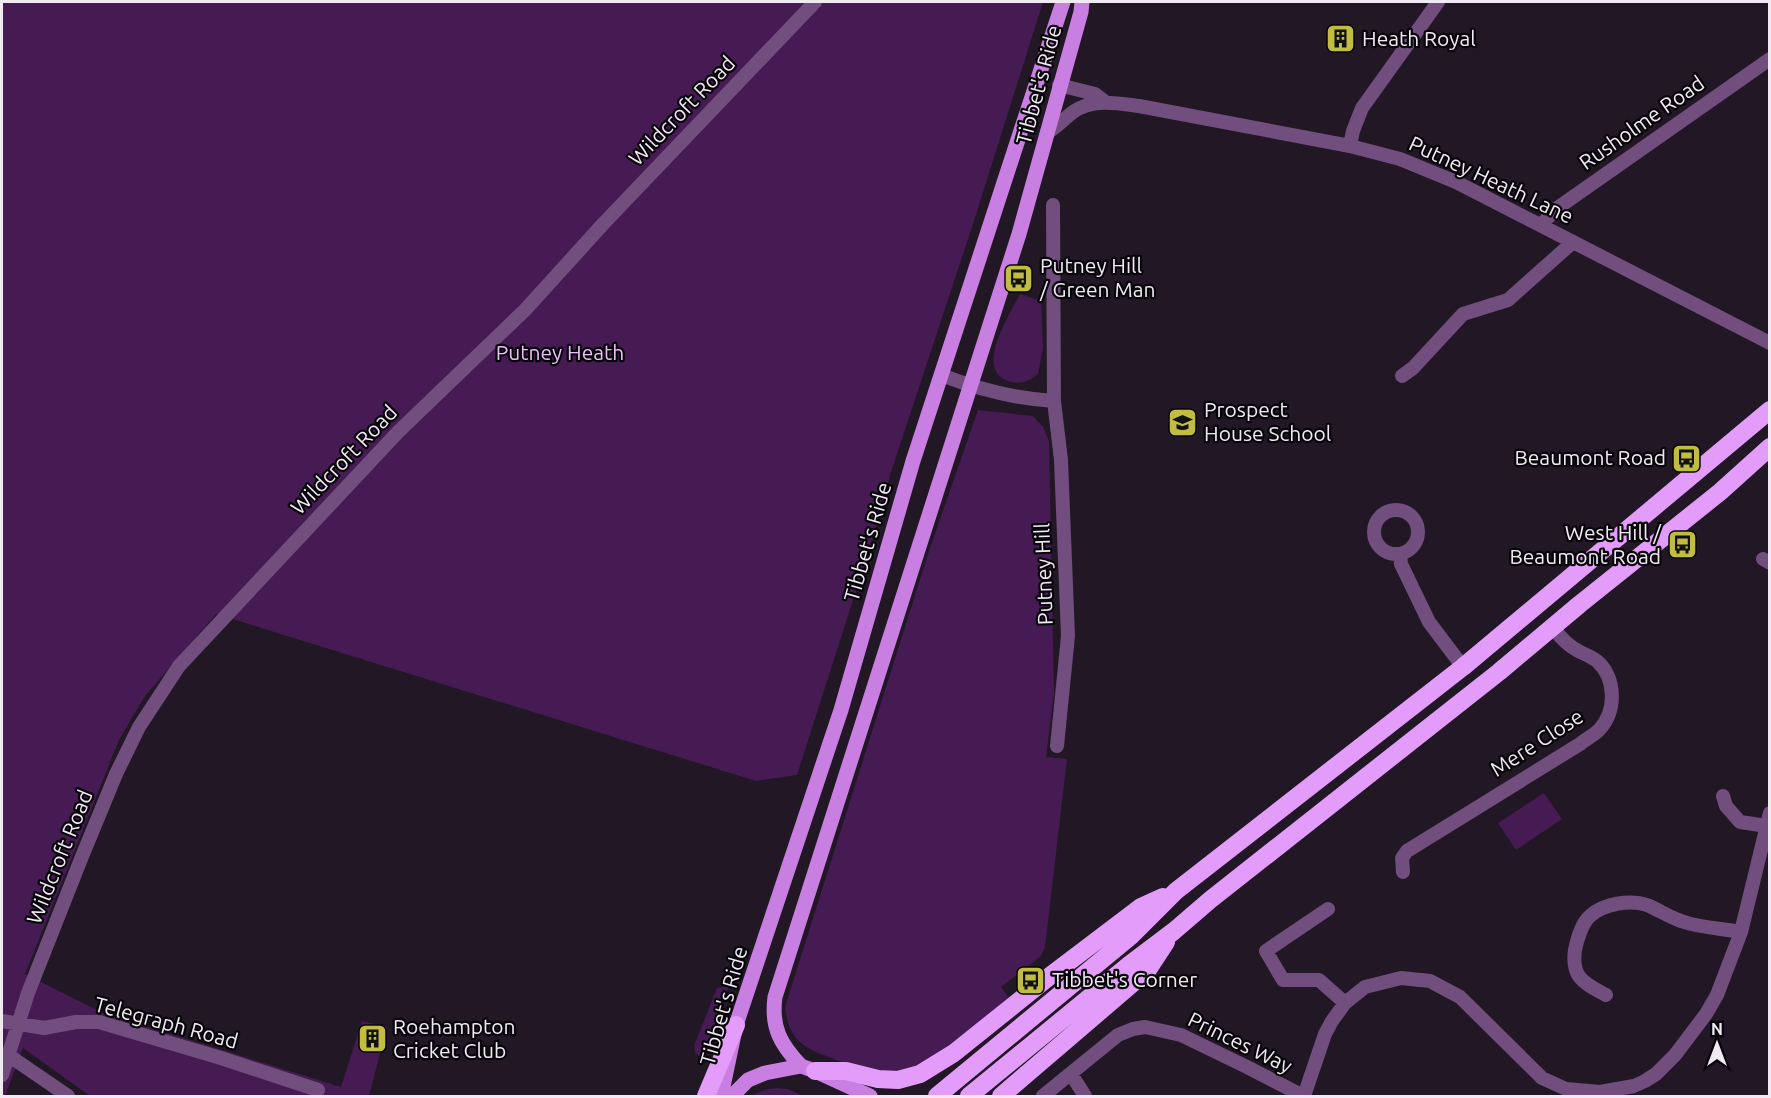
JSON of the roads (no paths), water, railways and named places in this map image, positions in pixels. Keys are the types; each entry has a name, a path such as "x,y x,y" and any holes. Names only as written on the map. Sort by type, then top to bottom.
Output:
{"highway":[{"path":"937,1096 1132,935 1176,891 1464,667 1770,410"},
{"path":"974,1093 1120,972 1499,672 1720,492 1770,447"},
{"path":"808,1069 846,1071 878,1079 898,1080 920,1074 954,1053 1141,907 1176,891"},
{"path":"1001,1096 1148,971 1174,931"},
{"path":"706,1096 736,1025"}],"main road":[{"name":"Tibbet's Ride","path":"722,1096 736,1025 841,710 913,461 1063,2"},
{"name":"Tibbet's Ride","path":"808,1069 789,1053 775,1026 773,1012 775,997 1018,234 1082,2"},
{"path":"732,1096 748,1080 765,1073 808,1069 870,1096"}],"street":[{"name":"Wildcroft Road","path":"2,1075 28,993 116,774 139,727 180,666 398,432 525,310 815,2"},
{"path":"1350,146 1357,117 1362,108 1438,2"},
{"name":"Rusholme Road","path":"1541,225 1556,209 1770,59"},
{"name":"Putney Heath Lane","path":"1059,85 1095,94 1104,102"},
{"name":"Putney Heath Lane","path":"1047,133 1058,127 1075,111 1104,102 1139,106 1350,146 1400,159 1446,178 1541,225 1768,342"},
{"name":"Putney Hill","path":"1053,205 1054,401 1061,460 1068,636 1057,746"},
{"path":"1402,376 1413,368 1463,315 1508,300 1573,242"},
{"path":"941,375 971,386 1023,399 1054,401"},
{"path":"1400,554 1401,564 1429,622 1464,667"},
{"name":"Mere Close","path":"1403,872 1402,858 1407,851 1580,744 1599,729 1608,715 1612,696 1611,686 1603,668 1590,657 1570,647 1552,627"},
{"path":"1303,1096 1325,1034 1345,1003 1365,987 1401,978 1430,981 1460,997 1542,1078 1566,1089 1600,1092 1634,1086 1656,1074 1675,1055 1706,1014 1717,995 1741,932 1768,820 1740,822 1726,806 1723,796"},
{"path":"1606,995 1584,983 1576,974 1574,964 1576,949 1584,926 1589,917 1601,910 1632,902 1645,904 1681,921 1741,932"},
{"path":"1328,909 1266,951 1283,980 1319,980 1345,1003"},
{"name":"Telegraph Road","path":"2,1021 44,1028 76,1022 99,1022 318,1090"},
{"name":"Princes Way","path":"1071,1074 1118,1035 1139,1028 1159,1029 1181,1035 1303,1096"},
{"path":"8,1055 68,1096"},
{"path":"1043,1096 1071,1074 1085,1096"}],"place":[{"name":"Heath Royal","path":"1341,39"},
{"name":"Putney Hill / Green Man","path":"1019,278"},
{"name":"Prospect House School","path":"1183,422"},
{"name":"Beaumont Road","path":"1687,458"},
{"name":"West Hill / Beaumont Road","path":"1682,545"},
{"name":"Tibbet's Corner","path":"1031,980"},
{"name":"Roehampton Cricket Club","path":"372,1039"}],"park label":[{"name":"Putney Heath","path":"560,353"}]}
